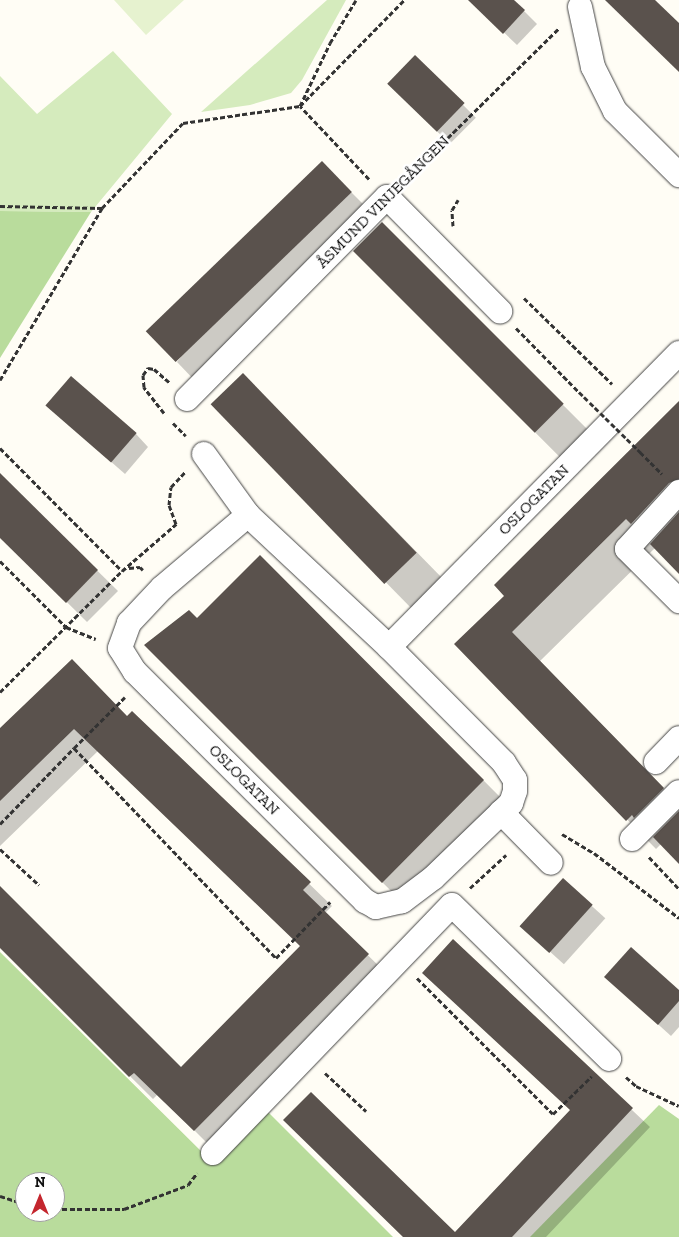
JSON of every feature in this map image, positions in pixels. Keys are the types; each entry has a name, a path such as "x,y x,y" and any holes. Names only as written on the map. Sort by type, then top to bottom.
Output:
{"street":[{"path":"580,7 593,67 615,111 679,175"},
{"path":"387,198 500,311"},
{"name":"ÅSMUND VINJEGÅNGEN","path":"187,399 387,198"},
{"name":"OSLOGATAN","path":"389,647 679,353"},
{"name":"OSLOGATAN","path":"120,648 125,662 348,884 376,907 396,904 433,878 510,803 514,791 514,780 504,763 389,647 248,515 204,454"},
{"path":"672,485 627,549 679,601"},
{"path":"120,648 129,623 162,588 248,515"},
{"path":"656,762 679,738"},
{"path":"632,839 679,792"},
{"path":"501,812 551,863"},
{"path":"213,1154 452,905 609,1059"}],"path":[{"path":"300,106 330,43 356,0"},
{"path":"0,380 102,208 183,123 300,106 404,0"},
{"name":"ÅSMUND VINJEGÅNGEN","path":"387,198 580,7"},
{"path":"300,106 387,198"},
{"path":"455,230 451,220 458,200"},
{"path":"0,206 102,208"},
{"path":"522,296 631,402"},
{"path":"500,311 672,485"},
{"path":"0,448 122,571"},
{"path":"0,692 122,571 176,524 169,506 171,487 204,454"},
{"path":"0,561 66,627 120,648"},
{"path":"0,824 143,680"},
{"path":"74,748 276,958 348,884"},
{"path":"632,839 679,889"},
{"path":"0,849 39,885"},
{"path":"594,853 679,918"},
{"path":"398,960 553,1114 609,1059 636,1086 679,1106"},
{"path":"306,1055 366,1111"},
{"path":"65,1208 124,1208 188,1185 213,1154"},
{"path":"0,1196 15,1201"}],"green space":[{"path":"114,0 184,0 146,35"},
{"path":"327,0 346,0 302,80 291,93 250,105 201,112"},
{"path":"113,51 172,114 91,212 0,211 0,76 37,114"},
{"path":"0,211 91,212 0,358"},
{"path":"0,952 207,1157 219,1164 227,1151 266,1110 393,1237 0,1237"},
{"path":"659,1105 679,1119 679,1237 530,1237"}],"building":[{"path":"468,0 514,0 525,10 503,34"},
{"path":"605,0 655,0 679,23 679,72"},
{"path":"415,55 465,103 437,132 387,84"},
{"path":"322,161 352,192 176,362 146,331"},
{"path":"382,222 564,404 535,433 353,251"},
{"path":"243,373 417,553 384,584 211,404"},
{"path":"71,376 137,433 111,463 45,405"},
{"path":"679,401 679,479 669,483 631,524 626,519 512,632 664,788 634,818 632,815 626,821 454,644 504,596 494,585"},
{"path":"0,473 98,570 66,603 0,538"},
{"path":"679,512 679,574 650,544"},
{"path":"260,555 484,780 382,883 144,645 189,610 197,618"},
{"path":"72,659 127,716 132,711 311,882 303,890 369,954 194,1131 134,1073 129,1077 0,948 0,886 181,1067 300,946 74,729 0,801 0,728"},
{"path":"679,811 679,864 653,837"},
{"path":"563,878 593,905 549,953 520,926"},
{"path":"453,939 633,1108 512,1237 403,1237 283,1120 311,1092 455,1232 570,1110 422,973"},
{"path":"631,947 679,990 679,1001 658,1025 604,977"}]}
